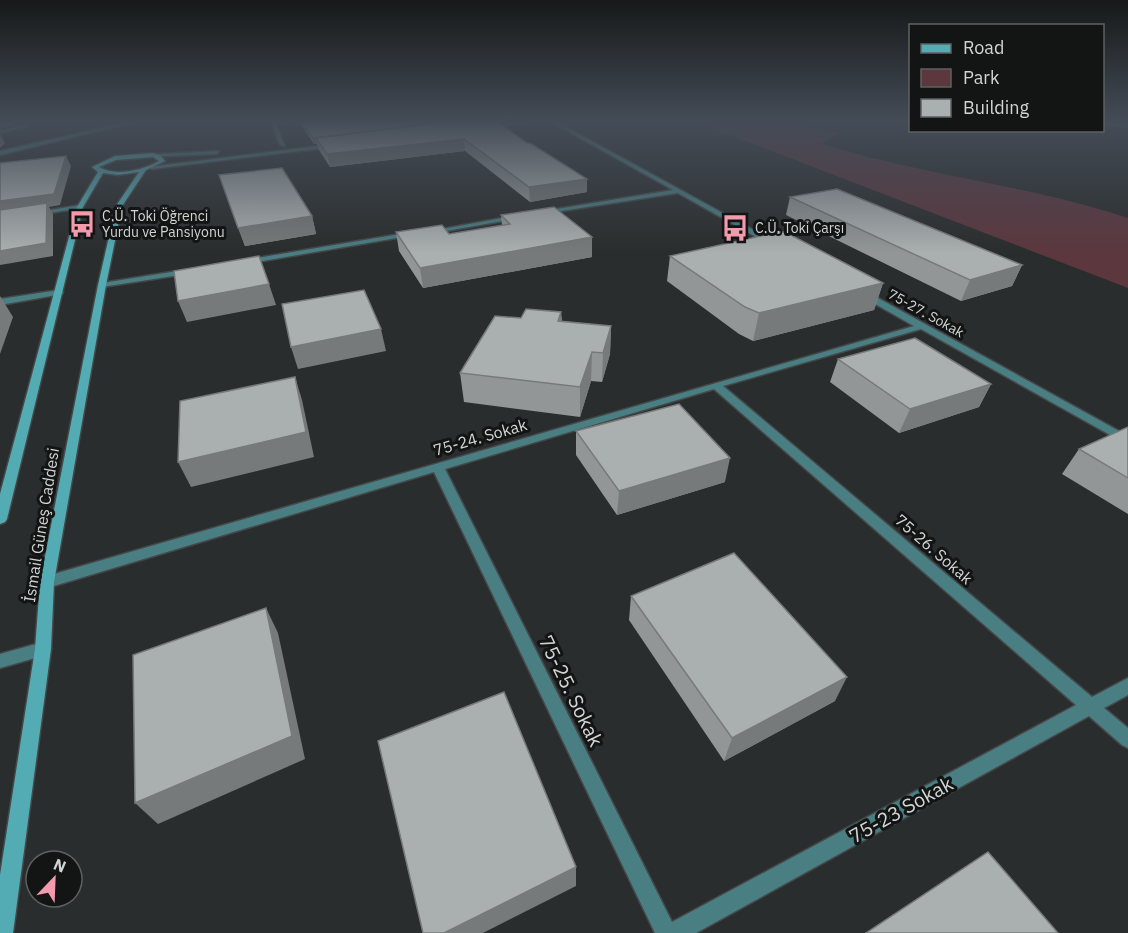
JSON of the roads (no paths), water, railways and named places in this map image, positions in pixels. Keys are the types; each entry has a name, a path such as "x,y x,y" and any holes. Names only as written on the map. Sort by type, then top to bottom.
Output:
{"street":[{"name":"İsmail Güneş Caddesi","path":"0,519 80,207 101,172 95,167 97,166"},
{"path":"101,172 121,173 143,166"},
{"name":"İsmail Güneş Caddesi","path":"2,933 42,649 47,582 102,285 119,206 146,166"},
{"path":"634,166 781,247"},
{"path":"538,214 679,190"},
{"path":"23,215 80,207"},
{"path":"232,264 526,216"},
{"path":"102,285 196,270"},
{"name":"75-27. Sokak","path":"852,287 1128,441"},
{"path":"0,302 59,292"},
{"name":"75-24. Sokak","path":"47,582 923,326"},
{"name":"75-26. Sokak","path":"716,385 1128,739"},
{"name":"75-25. Sokak","path":"438,467 666,933"},
{"path":"0,661 42,649"},
{"name":"75-23 Sokak","path":"674,933 1128,686"}],"place":[{"name":"C.Ü. Toki Öğrenci Yurdu ve Pansiyonu","path":"82,224"},
{"name":"C.Ü. Toki Çarşı","path":"735,228"}]}
